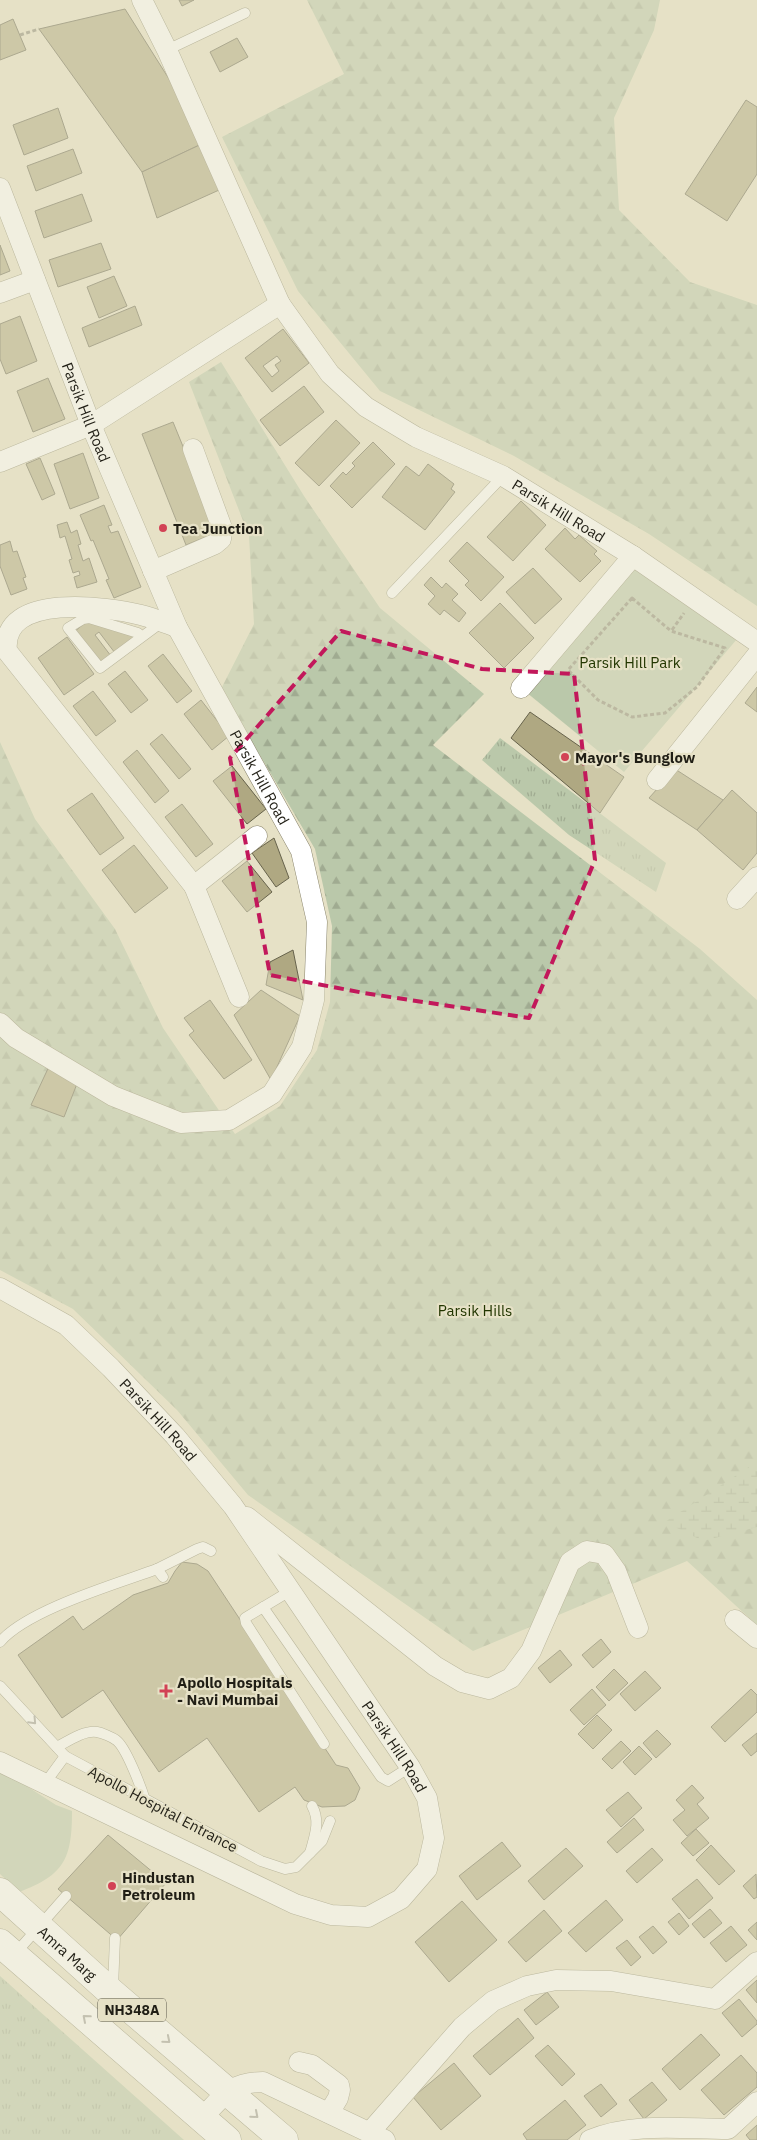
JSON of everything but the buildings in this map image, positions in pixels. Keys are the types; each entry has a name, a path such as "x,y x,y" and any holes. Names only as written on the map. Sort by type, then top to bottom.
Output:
{"highway":[{"name":"Amra Marg","path":"0,1892 112,1993 227,2091"},
{"name":"NH348A","path":"7,1949 228,2140"},
{"name":"NH348A","path":"227,2091 284,2140"}],"street":[{"name":"Parsik Hill Road","path":"142,0 167,50 280,304 330,374 366,407 416,436 503,476 634,556 757,642"},
{"name":"Parsik Hill Road","path":"0,188 92,425 153,571 170,624 301,851 318,922 314,1000 302,1048 272,1094 228,1120 181,1124 113,1096 16,1038 0,1023"},
{"path":"0,293 35,280"},
{"path":"0,462 92,425 280,304"},
{"path":"153,571 215,544 221,539 222,528 193,449"},
{"path":"521,688 634,556"},
{"path":"170,624 142,615 116,610 70,608 30,611 17,617 8,628 4,639 8,651 194,886 239,997"},
{"path":"657,780 757,655"},
{"path":"194,886 257,836"},
{"path":"737,899 757,877"},
{"name":"Parsik Hill Road","path":"0,1288 66,1325 111,1368 175,1436 232,1506 410,1767 427,1798 434,1838 427,1869 401,1899 368,1917 331,1915 295,1904 46,1782 0,1762"},
{"path":"232,1506 436,1666 462,1682 489,1689 511,1678 531,1651 570,1562 587,1551 604,1554 616,1570 638,1628"},
{"path":"735,1620 757,1638"},
{"path":"202,2118 227,2091 246,2082 263,2082 377,2136 462,2026 493,2001 527,1986 556,1980 611,1981 715,1999 757,1962"},
{"path":"299,2062 312,2065 339,2085 338,2098 329,2113"},
{"path":"590,2140 604,2134 629,2129 728,2129 757,2102"}],"lane":[{"path":"167,50 245,12"},
{"path":"392,594 503,476"},
{"path":"142,637 138,633 89,618 83,619 68,628 100,668 142,637 170,624"},
{"path":"0,1642 22,1624 50,1610 160,1573 197,1549 203,1548 211,1551"},
{"path":"290,1591 246,1618 246,1623 324,1744"},
{"path":"263,1607 381,1778 388,1781 410,1767"},
{"name":"Apollo Hospital Entrance","path":"0,1686 65,1756 267,1864 284,1870 296,1867 322,1841 330,1821"},
{"path":"57,1747 80,1735 96,1732 116,1740 134,1771 145,1800"},
{"path":"46,1782 65,1756"},
{"path":"309,1856 317,1827 316,1814 312,1806"},
{"path":"7,1949 38,1928 66,1896"},
{"path":"112,1993 115,1938"}],"path":[{"path":"20,35 39,29"},
{"path":"632,598 671,630 725,648 697,687 665,713 632,717 598,700 568,670 632,598"}],"highlighted area":[{"path":"341,631 482,669 574,674 595,860 529,1018 364,993 270,975 230,758"}],"green space":[{"path":"307,0 660,0 654,30 614,118 619,210 690,282 757,305 757,606 649,534 514,456 380,391 298,291 222,137 344,74"},
{"name":"Parsik Hills","path":"221,362 304,496 380,608 484,694 433,745 700,949 757,1000 757,1625 687,1561 473,1651 248,1495 177,1410 73,1309 0,1270 0,742 35,819 115,929 163,1028 235,1134 280,1106 317,1050 330,1002 332,926 315,849 221,689 254,624 249,536 189,382"},
{"name":"Parsik Hill Park","path":"633,556 743,632 624,772 521,688"},
{"path":"500,738 666,863 656,892 569,835 482,760"},
{"path":"755,1463 757,1466 757,1527 703,1541 665,1522"},
{"path":"0,1769 56,1805 72,1811 70,1841 63,1863 47,1879 19,1892 0,1874"},
{"path":"0,1976 184,2140 0,2140"}],"place":[{"name":"Tea Junction","path":"163,528"},
{"name":"Mayor's Bunglow","path":"565,757"},
{"name":"Apollo Hospitals - Navi Mumbai","path":"166,1691"},
{"name":"Hindustan Petroleum","path":"112,1886"}]}
